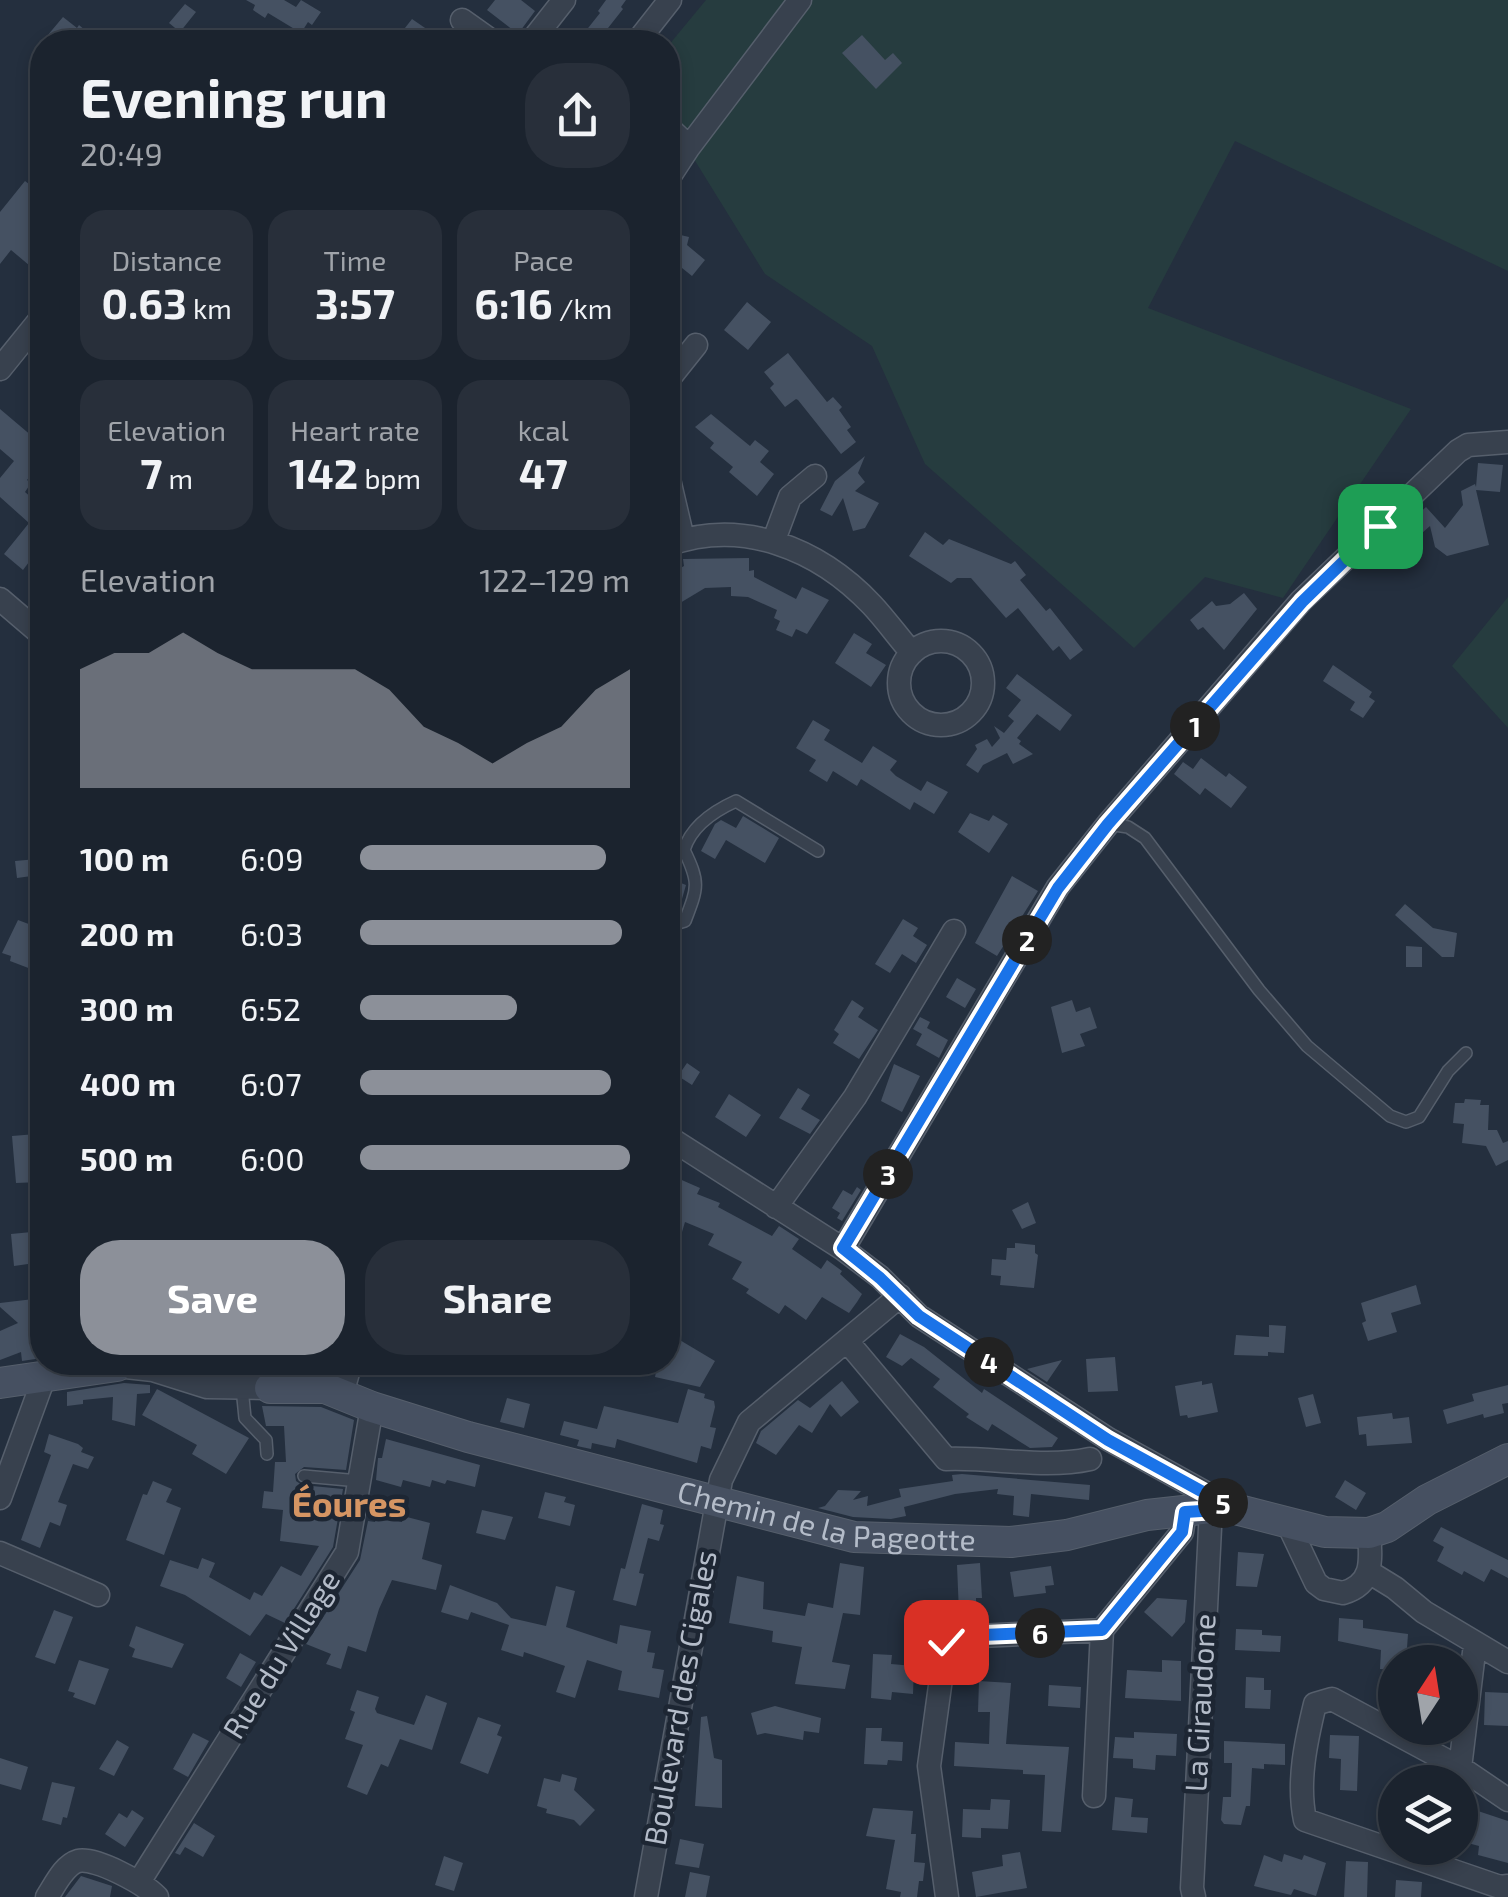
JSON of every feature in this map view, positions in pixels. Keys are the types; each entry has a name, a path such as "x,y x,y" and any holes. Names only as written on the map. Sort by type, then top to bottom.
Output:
{"street":[{"path":"646,30 670,0"},
{"path":"680,160 800,0"},
{"path":"538,30 552,4"},
{"path":"462,20 476,30"},
{"path":"680,138 689,147"},
{"path":"0,369 30,332"},
{"path":"680,365 696,345"},
{"path":"843,1248 1058,888 1108,824 1302,602 1458,450 1468,445 1508,442"},
{"path":"774,540 790,498 816,476"},
{"path":"680,541 709,534 774,540 829,570 870,603 912,653"},
{"path":"0,598 30,625"},
{"path":"776,1207 855,1097 954,931"},
{"path":"680,1146 843,1248 919,1316 1210,1510 1182,1532 1102,1630 1094,1796"},
{"name":"Boulevard des Cigales","path":"646,1897 720,1480 749,1422 900,1296"},
{"path":"847,1340 936,1463 989,1457 1064,1464 1090,1459"},
{"path":"0,1383 45,1375"},
{"path":"0,1498 45,1375"},
{"path":"169,1375 207,1387 256,1388"},
{"path":"342,1394 347,1375"},
{"name":"Chemin de la Pageotte","path":"256,1388 315,1386 468,1437 717,1500 806,1527 854,1536 956,1542 1030,1540 1147,1515 1210,1510 1324,1532 1369,1533 1387,1527 1468,1477 1508,1458"},
{"name":"Rue du Village","path":"148,1890 347,1552 372,1407"},
{"name":"La Giraudone","path":"1194,1897 1192,1869 1210,1510"},
{"path":"1288,1524 1310,1575 1324,1589 1343,1593 1351,1591 1370,1572 1369,1533"},
{"path":"0,1553 98,1595"},
{"path":"1370,1572 1508,1662"},
{"path":"947,1897 929,1766 946,1642 959,1636 1102,1630"},
{"path":"1460,1765 1475,1644"},
{"path":"1378,1845 1306,1820 1302,1803 1306,1738 1315,1704 1332,1698 1455,1765"},
{"path":"1478,1780 1508,1800"},
{"path":"47,1897 67,1868 80,1861 92,1862 148,1890"},
{"path":"1436,1865 1500,1887 1508,1886"}],"lane":[{"path":"680,922 698,888 684,850 689,834 727,805 736,801 818,851"},
{"path":"1108,824 1128,827 1145,838 1306,1046 1390,1116 1406,1122 1419,1117 1448,1071 1466,1053"},
{"path":"256,1388 245,1418 266,1440 267,1454"},
{"path":"304,1476 359,1480"}],"green space":[{"path":"706,0 1508,0 1508,271 1235,141 1148,308 1411,409 1283,598 1205,577 1134,648 925,464 872,346 765,274 680,136 680,31"},
{"path":"1508,597 1508,728 1452,666"}],"building":[{"path":"246,0 284,0 296,7 301,0 321,12 312,25 308,22 303,30 296,30 268,13 265,18 253,10 255,5"},
{"path":"495,0 521,0 535,11 521,30 513,30 487,10"},
{"path":"606,0 626,0 606,30 587,30"},
{"path":"185,4 196,12 182,30 169,23"},
{"path":"63,17 85,30 52,30"},
{"path":"412,19 428,30 403,30"},
{"path":"862,35 885,60 893,53 902,63 876,89 842,53"},
{"path":"25,181 30,185 30,266 11,250 0,264 0,212"},
{"path":"680,235 689,237 687,245 705,260 692,276 682,268"},
{"path":"747,302 771,322 748,350 724,330"},
{"path":"788,353 827,402 833,397 842,407 839,410 851,427 847,430 856,442 841,454 798,400 785,407 770,388 774,384 764,372"},
{"path":"0,409 30,434 27,480 30,484 25,492 30,496 30,561 23,570 4,554 29,523 0,497 0,478 14,461 0,449"},
{"path":"711,414 750,446 755,440 769,451 760,462 774,474 757,496 729,472 733,467 710,448 714,443 695,427"},
{"path":"865,456 858,473 865,482 855,491 879,503 865,528 853,531 843,498 832,516 820,510 835,481"},
{"path":"1478,463 1503,465 1500,492 1476,490 1489,545 1447,556 1435,547 1430,526 1422,533 1405,526 1426,507 1445,528 1463,505 1461,491 1475,484 1476,487"},
{"path":"925,532 943,545 949,539 1011,564 1015,561 1026,575 1020,580 1046,611 1050,608 1083,650 1070,660 1059,646 1053,651 1018,608 1006,618 971,578 957,578 951,583 909,556"},
{"path":"749,558 749,571 754,570 754,577 796,599 802,587 829,600 807,634 796,629 792,637 776,630 780,621 774,618 777,610 748,597 731,596 731,587 705,588 680,603 683,559"},
{"path":"1244,593 1257,609 1224,650 1203,627 1198,630 1190,620 1212,601 1216,606 1230,604"},
{"path":"854,633 872,644 866,653 886,665 871,687 835,663"},
{"path":"1333,665 1372,692 1369,697 1375,701 1363,718 1350,710 1355,702 1323,681"},
{"path":"1017,674 1072,715 1060,731 1037,714 1017,738 1033,754 1013,764 1007,753 983,765 978,773 966,765 977,749 975,745 987,739 992,747 1000,738 994,726 1004,733 1014,721 1008,716 1021,700 1006,688"},
{"path":"813,720 830,730 824,740 862,763 873,746 897,761 890,770 896,776 921,791 927,781 948,792 934,814 914,802 910,810 861,779 857,786 833,771 827,782 809,771 816,760 796,748"},
{"path":"1201,758 1247,787 1231,808 1205,788 1200,795 1174,774 1183,762 1193,769"},
{"path":"970,813 989,821 993,815 1008,824 989,853 958,832"},
{"path":"743,816 779,838 765,863 726,840 715,859 701,851 715,824 721,820 736,828"},
{"path":"30,860 30,876 17,878 15,861"},
{"path":"1012,876 1038,891 997,956 975,943"},
{"path":"680,883 686,885 680,906"},
{"path":"1405,904 1433,928 1457,933 1454,957 1442,957 1395,915"},
{"path":"903,919 918,928 913,936 927,945 916,963 902,954 890,973 875,964"},
{"path":"18,920 30,924 30,969 10,961 11,956 2,953"},
{"path":"1406,946 1422,947 1422,967 1406,967"},
{"path":"957,978 976,989 965,1008 946,997"},
{"path":"852,1000 864,1008 858,1017 878,1030 859,1059 833,1043 839,1034 834,1030"},
{"path":"1072,1000 1076,1012 1090,1007 1097,1028 1080,1034 1085,1046 1062,1053 1051,1007"},
{"path":"920,1017 930,1022 927,1028 948,1040 939,1058 916,1045 922,1034 913,1029"},
{"path":"687,1063 700,1072 692,1085 680,1073"},
{"path":"894,1064 920,1076 902,1112 881,1101"},
{"path":"798,1088 810,1095 801,1109 820,1120 810,1134 779,1118"},
{"path":"729,1094 761,1115 746,1137 715,1117"},
{"path":"1465,1099 1489,1105 1488,1130 1497,1130 1503,1143 1508,1141 1508,1160 1496,1166 1486,1146 1462,1143 1464,1124 1453,1123 1455,1103 1464,1103"},
{"path":"30,1134 30,1182 16,1183 12,1136"},
{"path":"680,1179 700,1188 697,1194 720,1203 718,1207 772,1236 779,1226 799,1239 792,1249 821,1269 827,1260 862,1294 849,1313 822,1297 806,1320 785,1305 779,1314 732,1279 742,1262 708,1245 714,1234 685,1222 682,1232"},
{"path":"857,1187 861,1190 842,1221 837,1218 840,1213 832,1208 843,1190 852,1195"},
{"path":"1028,1202 1036,1223 1022,1229 1012,1210"},
{"path":"30,1232 30,1264 14,1266 11,1234"},
{"path":"1015,1243 1035,1245 1038,1255 1034,1288 1000,1285 1001,1276 991,1275 992,1259 1006,1260 1007,1248 1015,1248"},
{"path":"1416,1285 1421,1304 1391,1313 1397,1332 1368,1341 1361,1303"},
{"path":"30,1299 30,1360 22,1361 21,1352 0,1360 0,1331 18,1323 0,1303"},
{"path":"1269,1325 1286,1326 1284,1353 1234,1355 1236,1335 1269,1337"},
{"path":"900,1334 924,1347 982,1393 984,1389 1058,1438 1052,1447 1030,1448 992,1424 988,1431 966,1417 969,1414 933,1387 940,1379 911,1358 902,1366 886,1357"},
{"path":"680,1340 715,1361 700,1387 655,1377 680,1375"},
{"path":"1115,1357 1118,1391 1088,1392 1086,1359"},
{"path":"1062,1360 1047,1382 1027,1369"},
{"path":"842,1381 859,1402 841,1417 830,1404 812,1433 799,1425 776,1455 756,1443 761,1431 798,1400 810,1408"},
{"path":"1202,1381 1202,1385 1212,1383 1218,1412 1180,1416 1175,1386"},
{"path":"124,1383 150,1385 150,1393 137,1394 135,1426 112,1420 113,1397 67,1406 67,1392"},
{"path":"1508,1385 1508,1403 1502,1404 1504,1413 1447,1424 1443,1410 1474,1401 1472,1394"},
{"path":"157,1389 249,1438 226,1474 192,1454 197,1445 142,1415"},
{"path":"688,1389 705,1394 704,1398 714,1401 715,1407 710,1427 716,1428 711,1449 701,1446 697,1463 617,1439 615,1448 592,1443 591,1449 577,1446 579,1440 560,1435 564,1421 597,1429 604,1406 678,1423"},
{"path":"1313,1394 1321,1423 1306,1427 1298,1398"},
{"path":"507,1398 530,1404 524,1428 500,1422"},
{"path":"262,1406 321,1407 354,1420 346,1470 304,1467 295,1474 302,1485 343,1489 333,1547 285,1623 266,1614 250,1636 185,1595 160,1586 170,1560 198,1569 202,1558 215,1563 209,1577 250,1600 254,1592 262,1596 281,1566 301,1576 319,1546 280,1541 283,1510 262,1508 264,1491 273,1492 275,1462 286,1462 284,1426 266,1426"},
{"path":"1392,1413 1393,1419 1409,1417 1412,1443 1367,1446 1366,1434 1359,1435 1357,1417"},
{"path":"49,1434 78,1444 83,1448 81,1452 94,1457 88,1469 73,1464 58,1502 67,1505 60,1526 50,1522 40,1548 21,1540 51,1455 44,1452"},
{"path":"386,1439 480,1465 475,1487 432,1480 430,1487 403,1480 401,1487 376,1480 378,1458 382,1458"},
{"path":"952,1475 1090,1485 1089,1500 1031,1494 1029,1517 1013,1515 1014,1496 997,1494 998,1489 955,1494 904,1507 906,1516 891,1519 853,1517 818,1508 825,1506 838,1490 861,1491 853,1500 868,1496 867,1506 901,1497 899,1489 953,1481"},
{"path":"1345,1480 1366,1493 1356,1510 1335,1497"},
{"path":"153,1481 172,1489 166,1502 181,1508 164,1555 126,1540 143,1494 147,1495"},
{"path":"545,1492 566,1497 564,1502 575,1505 570,1526 538,1518"},
{"path":"642,1504 663,1510 660,1524 664,1525 659,1541 648,1538 636,1606 613,1600"},
{"path":"482,1510 513,1517 505,1540 476,1533"},
{"path":"377,1515 402,1522 403,1516 430,1523 422,1559 442,1565 436,1590 392,1580 366,1652 348,1646 341,1669 326,1664 331,1654 306,1644 360,1560 368,1521 375,1522"},
{"path":"1441,1527 1508,1560 1508,1578 1491,1569 1484,1582 1437,1561 1444,1547 1433,1541"},
{"path":"1238,1552 1264,1554 1257,1587 1236,1586"},
{"path":"840,1563 864,1567 860,1615 843,1613 832,1662 850,1665 845,1689 795,1684 802,1647 772,1642 773,1631 729,1623 737,1576 764,1582 763,1609 805,1616 808,1603 833,1608"},
{"path":"980,1563 982,1598 976,1598 976,1612 959,1613 957,1565"},
{"path":"1051,1566 1054,1585 1045,1586 1046,1593 1014,1597 1010,1572"},
{"path":"450,1585 497,1603 511,1618 546,1626 556,1586 575,1591 566,1627 617,1644 620,1625 651,1631 647,1652 655,1653 652,1668 664,1670 659,1698 618,1690 622,1671 587,1660 575,1698 556,1692 565,1666 524,1652 523,1657 501,1650 509,1625 471,1612 468,1620 441,1612"},
{"path":"1157,1598 1187,1600 1185,1622 1172,1637 1144,1612"},
{"path":"54,1610 73,1617 55,1664 35,1657"},
{"path":"1339,1618 1363,1620 1363,1628 1408,1634 1407,1645 1378,1645 1378,1649 1338,1641"},
{"path":"136,1626 184,1644 172,1668 132,1657 135,1649 129,1646"},
{"path":"1236,1629 1262,1630 1262,1635 1281,1636 1280,1652 1235,1650"},
{"path":"240,1653 256,1662 241,1687 226,1678"},
{"path":"873,1654 892,1655 891,1664 914,1666 913,1694 892,1692 891,1700 871,1698"},
{"path":"79,1660 109,1669 95,1705 73,1697 75,1693 68,1691"},
{"path":"1162,1660 1181,1661 1181,1701 1125,1698 1127,1670 1162,1672"},
{"path":"1246,1677 1264,1678 1264,1690 1271,1690 1270,1709 1245,1708"},
{"path":"979,1681 1011,1683 1006,1744 1069,1747 1061,1832 1042,1831 1045,1775 954,1766 955,1742 989,1744 990,1712 978,1712"},
{"path":"1049,1685 1081,1687 1080,1708 1048,1706"},
{"path":"357,1690 379,1697 377,1713 414,1725 426,1695 447,1703 432,1750 400,1739 388,1767 381,1764 367,1795 347,1787 363,1745 345,1739 355,1712 350,1710"},
{"path":"1485,1692 1508,1693 1508,1726 1484,1725"},
{"path":"775,1706 821,1718 819,1733 804,1731 803,1740 757,1735 751,1713"},
{"path":"707,1716 714,1758 722,1760 722,1808 695,1806 701,1717"},
{"path":"478,1717 501,1725 497,1735 502,1737 488,1774 460,1763"},
{"path":"866,1728 882,1728 881,1741 903,1742 902,1761 864,1764"},
{"path":"1134,1732 1177,1734 1176,1756 1156,1755 1155,1770 1133,1768 1133,1759 1113,1758 1115,1737 1134,1738"},
{"path":"193,1733 209,1741 188,1777 173,1769"},
{"path":"1330,1735 1359,1736 1357,1791 1340,1790 1341,1759 1329,1758"},
{"path":"117,1740 129,1747 114,1776 99,1769"},
{"path":"1224,1741 1285,1744 1285,1765 1252,1768 1250,1806 1246,1806 1241,1825 1224,1824 1221,1820 1223,1797 1231,1797 1232,1763 1224,1763"},
{"path":"0,1758 28,1767 21,1790 0,1784"},
{"path":"562,1774 577,1778 574,1790 595,1810 580,1826 537,1806 544,1778 560,1782"},
{"path":"52,1782 75,1787 67,1818 63,1817 61,1825 42,1820"},
{"path":"1115,1797 1133,1799 1131,1817 1148,1818 1147,1833 1112,1830"},
{"path":"991,1799 1010,1800 1008,1829 981,1828 981,1838 962,1837 963,1809 990,1810"},
{"path":"873,1808 913,1811 914,1862 925,1863 917,1897 900,1897 901,1892 886,1889 895,1840 866,1836"},
{"path":"132,1810 144,1818 125,1847 105,1834 119,1813 127,1818"},
{"path":"1478,1811 1508,1821 1508,1863 1478,1855"},
{"path":"194,1823 215,1836 203,1857 185,1847 180,1855 175,1853"},
{"path":"680,1839 704,1844 699,1868 675,1864"},
{"path":"1020,1852 1027,1888 976,1897 972,1872 1003,1866 1002,1855"},
{"path":"1284,1854 1302,1860 1304,1855 1326,1863 1316,1896 1294,1889 1291,1895 1254,1886 1264,1855 1282,1862"},
{"path":"444,1856 463,1863 454,1891 435,1885"},
{"path":"1346,1861 1368,1862 1367,1897 1344,1897"},
{"path":"690,1872 710,1876 706,1897 685,1897"},
{"path":"81,1876 112,1886 110,1897 65,1897"},
{"path":"1396,1880 1422,1882 1421,1897 1395,1897"}],"district":[{"name":"Éoures","path":"349,1505"}],"route":[{"path":"946,1642 959,1636 1102,1630 1182,1532 1185,1512 1234,1509 1108,1440 919,1316 843,1248 1058,888 1108,824 1302,602 1380,526"}]}
